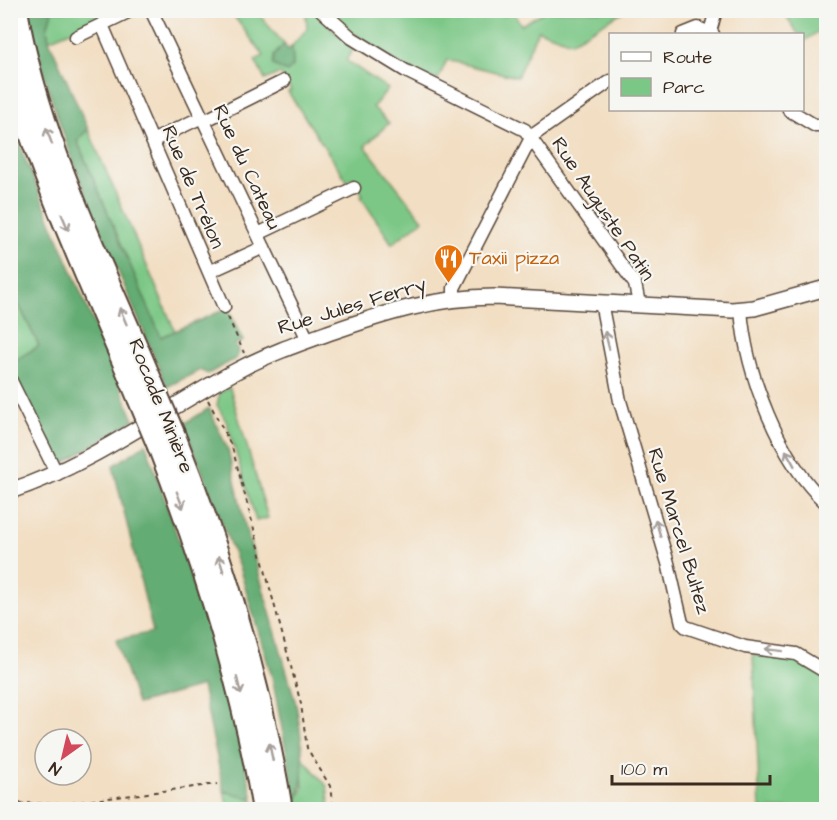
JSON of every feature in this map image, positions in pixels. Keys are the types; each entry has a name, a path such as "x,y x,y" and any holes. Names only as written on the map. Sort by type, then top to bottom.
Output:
{"highway":[{"name":"Rocade Minière","path":"16,10 27,63 50,139 147,393 210,531 241,628 264,720 281,810"},
{"name":"Rocade Minière","path":"10,68 48,179 147,393"},
{"name":"Rocade Minière","path":"167,441 245,711 264,810"}],"street":[{"path":"76,37 132,10"},
{"name":"Rue du Cateau","path":"151,10 308,340"},
{"path":"321,10 352,38 406,71 521,127 531,136"},
{"path":"686,33 698,28 711,33 716,10"},
{"name":"Rue de Trélon","path":"102,25 224,307"},
{"path":"152,141 284,81"},
{"path":"454,298 454,288 531,136 609,82"},
{"path":"791,111 814,124 826,125"},
{"name":"Rue Auguste Patin","path":"531,136 635,284 639,304"},
{"path":"258,234 354,188"},
{"path":"209,272 264,247"},
{"name":"Rue Jules Ferry","path":"10,491 57,474 249,364 308,340 392,312 454,298 494,297 741,310 826,288"},
{"name":"Rue Marcel Bultez","path":"601,302 620,401 684,626 745,647 796,654 826,672"},
{"path":"741,310 754,372 769,414 801,477 826,503"},
{"path":"10,379 57,474"}],"path":[{"path":"224,307 249,364"},
{"path":"203,390 232,447 301,704 307,748 330,786 333,810"},
{"path":"10,803 63,804 217,784"}],"green space":[{"path":"491,10 504,16 513,11 521,25 545,11 624,11 571,42 538,30 517,77 447,60 438,80 424,76 394,61 326,11"},
{"path":"28,11 52,11 47,29 49,40 88,129 77,141 161,337 228,308 243,341 235,344 238,351 237,358 208,374 200,370 167,387 71,155 54,108"},
{"path":"52,11 117,11 49,40 47,29"},
{"path":"230,11 256,11 284,44 274,56 293,66 292,46 307,29 306,14 310,11 316,11 327,20 329,27 355,47 346,60 388,89 373,107 389,123 365,146 423,220 392,244 361,197 363,195 352,178 347,181 288,92 291,90 280,73 265,80 255,60 264,56"},
{"path":"783,11 826,11 826,26 804,41 804,33 797,33"},
{"path":"284,44 288,50 292,46 293,66 287,72 273,65 274,56"},
{"path":"10,113 23,154 134,420 61,465 11,371 11,363 39,346 11,288"},
{"path":"88,129 175,331 161,338 77,140"},
{"path":"10,288 39,346 11,363 10,363"},
{"path":"230,388 268,518 256,521 227,423 217,405 220,392"},
{"path":"209,408 228,450 245,525 296,704 303,767 300,792 296,802 272,677 240,570 184,424"},
{"path":"146,444 227,683 253,799 224,791 202,686 137,704 116,640 153,632 113,466"},
{"path":"753,655 788,657 826,678 826,809 760,809"},
{"path":"301,756 327,786 330,809 297,809 296,802 303,788"},
{"path":"224,791 253,799 254,809 228,809"}],"place":[{"name":"Taxii pizza","path":"448,284"}]}
